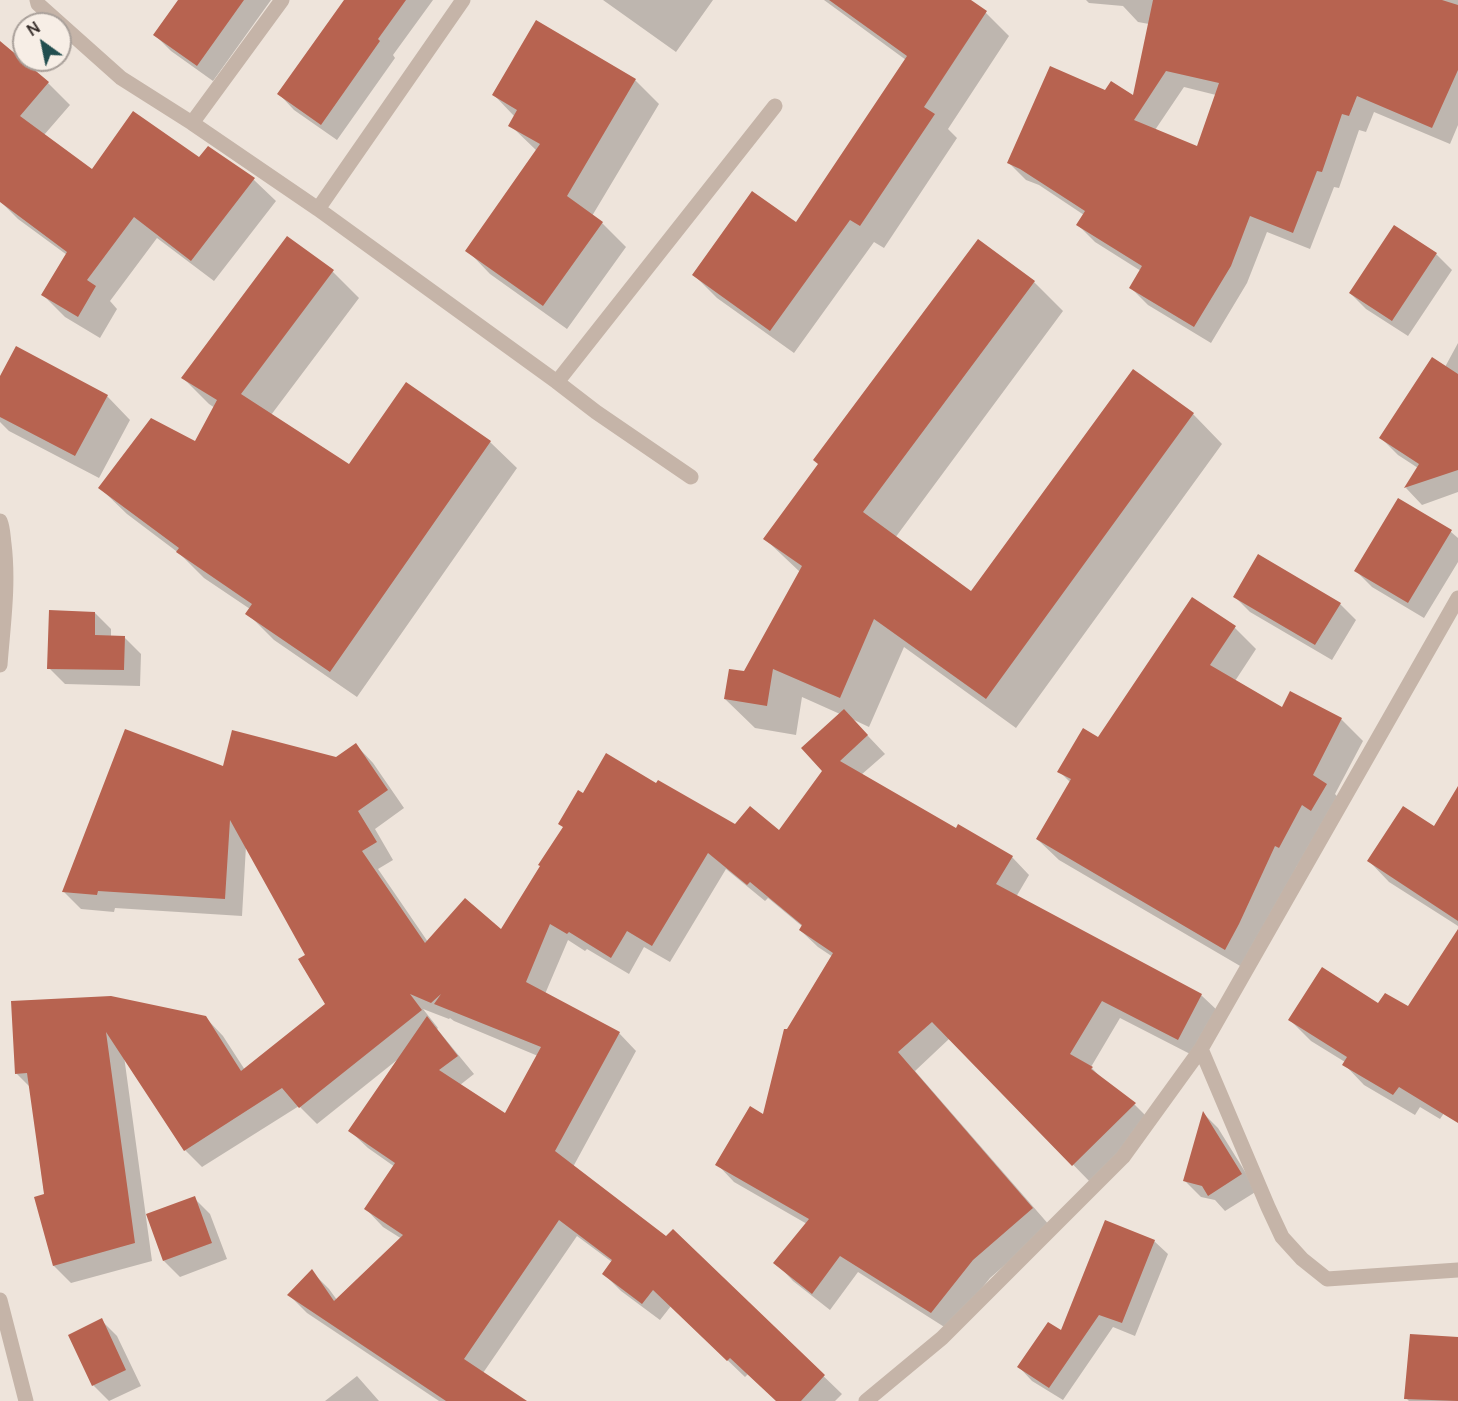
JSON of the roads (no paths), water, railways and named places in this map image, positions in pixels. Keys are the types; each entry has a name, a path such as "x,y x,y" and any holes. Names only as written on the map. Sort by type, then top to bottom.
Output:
{"street":[{"path":"38,0 38,4 121,78 192,123 318,209 596,411 691,477"},
{"path":"192,123 282,0"},
{"path":"318,209 463,0"},
{"path":"558,382 775,106"},
{"path":"0,521 6,559 0,665"},
{"path":"867,1401 942,1338 1123,1157 1201,1049 1458,598"},
{"path":"1201,1049 1282,1237 1302,1259 1327,1279 1458,1270"},
{"path":"0,1300 26,1401"}]}
